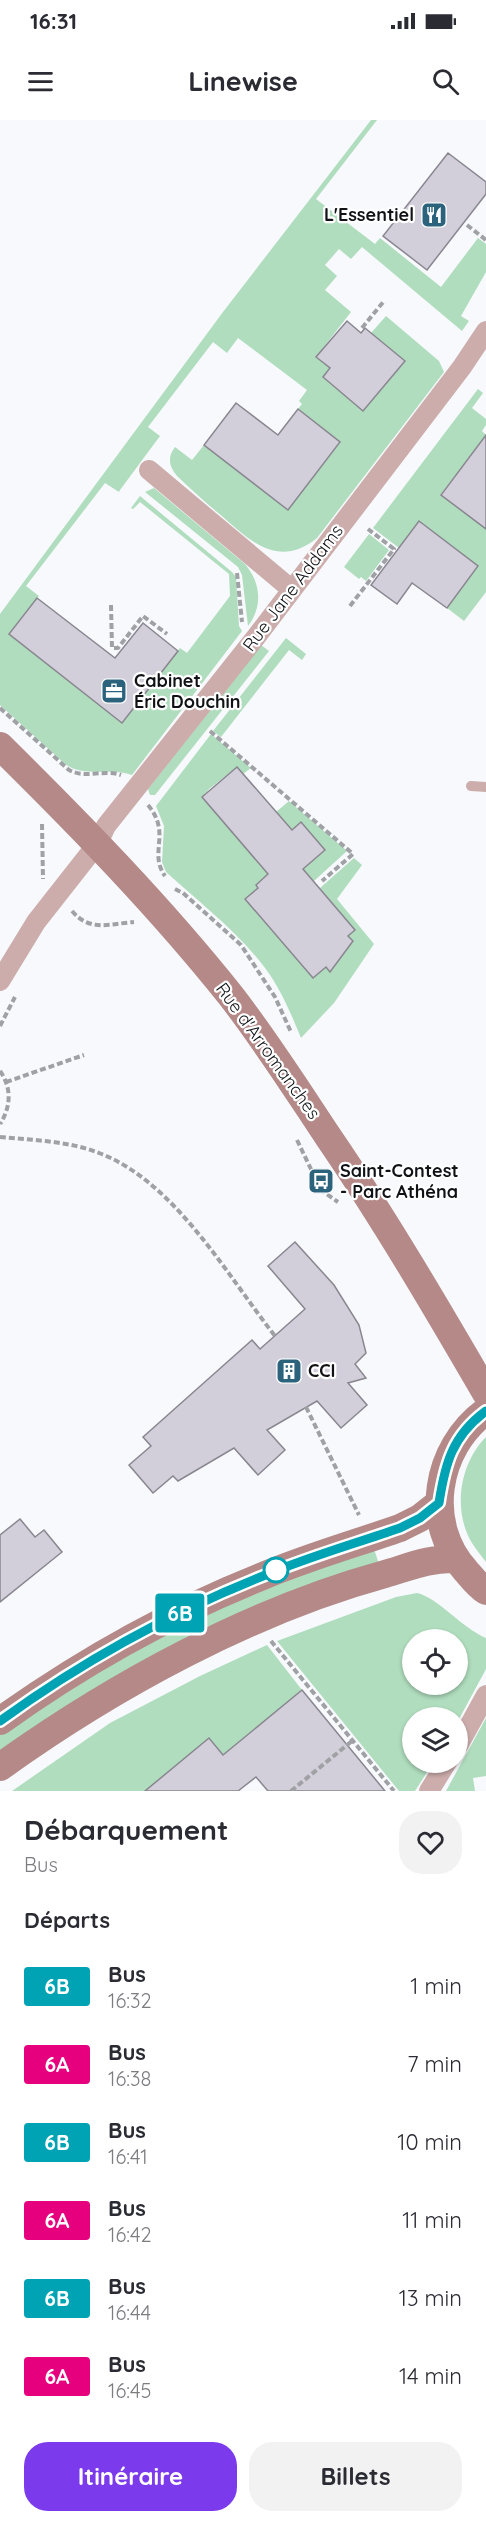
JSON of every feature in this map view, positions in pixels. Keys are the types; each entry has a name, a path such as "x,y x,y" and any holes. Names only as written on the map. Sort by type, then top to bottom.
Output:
{"main road":[{"name":"Rue d'Arromanches","path":"0,747 98,843 157,907 282,1065 352,1172 486,1393"},
{"path":"486,1411 463,1432 452,1449 444,1468 439,1503 444,1532 455,1559 486,1591"},
{"path":"0,1721 104,1654 170,1618 262,1576 400,1528 420,1518 439,1503"},
{"path":"0,1767 34,1743 155,1669 226,1635 355,1583 427,1561 455,1559"}],"street":[{"name":"Rue Jane Addams","path":"0,981 36,922 98,843 106,826 462,367 486,331"},
{"path":"149,470 291,589"},
{"path":"468,1728 486,1695"},
{"path":"429,1791 440,1773"}],"lane":[{"path":"471,786 486,787"}],"path":[{"path":"467,225 486,240"},
{"path":"362,328 384,302"},
{"path":"350,606 394,549 368,529"},
{"path":"235,570 239,576 242,625 245,628"},
{"path":"111,605 112,648 118,648 143,616 167,634"},
{"path":"0,708 69,770 81,774 112,773 124,777"},
{"path":"210,731 353,854 322,881"},
{"path":"150,806 159,820 158,862 163,874 176,890 183,893 241,945 275,997 296,1042"},
{"path":"42,820 41,870 44,883"},
{"path":"66,904 80,920 90,925 140,921"},
{"path":"6,1082 84,1054"},
{"path":"0,1071 6,1082 9,1102 7,1112 0,1124"},
{"path":"0,1137 80,1147 98,1152 143,1177 221,1261 275,1336"},
{"path":"306,1407 359,1515"},
{"path":"270,1640 394,1791"},
{"path":"291,1791 352,1741"}],"green space":[{"path":"371,120 377,120 316,199 375,244 380,238 441,287 478,238 486,244 486,272 461,316 469,321 462,331 362,247 351,259 339,249 325,265 337,276 325,290 351,312 316,357 324,364 329,360 333,364 323,377 363,410 405,362 371,333 386,316 439,361 444,372 317,538 304,547 291,551 267,548 234,527 177,476 170,462 172,451 175,447 192,460 204,445 288,510 340,442 298,409 302,404 299,401 307,390 238,338 227,353 213,342 148,427 160,436 119,492 105,483 26,586 39,596 9,634 122,722 180,648 187,653 230,596 229,574 140,502 133,509 131,508 140,496 236,577 239,626 242,631 132,775 115,772 89,772 72,768 0,705 0,614 223,312"},
{"path":"478,389 483,393 472,408 486,419 486,425 482,431 486,435 441,494 486,529 486,592 464,621 447,608 478,566 419,522 399,548 373,528"},
{"path":"154,488 245,564 250,571 257,587 258,603 248,626 242,575 238,567 145,492"},
{"path":"369,534 389,550 366,581 361,577 359,579 344,567"},
{"path":"286,638 306,654 302,660 289,650 221,737 213,731"},
{"path":"261,645 269,651 155,795 150,795 148,789"},
{"path":"211,734 251,768 243,774 237,767 202,797 268,874 256,885 258,888 245,899 313,978 326,967 331,971 353,941 348,936 355,930 320,888 354,858 362,865 337,899 374,944 334,1003 301,1038 281,993 265,968 231,930 166,872 162,862 164,826 156,806"},
{"path":"289,801 347,851 314,881 303,869 325,850 301,822 292,830 276,812"},
{"path":"486,1437 486,1562 472,1543 466,1530 461,1502 465,1473 470,1460"},
{"path":"373,1546 379,1564 0,1754 0,1731 167,1630"},
{"path":"417,1593 433,1600 486,1638 486,1669 466,1707 402,1707 402,1773 427,1773 415,1791 399,1791 277,1641 396,1597"},
{"path":"267,1645 302,1690 240,1757 145,1791 12,1791 110,1723 200,1676"},
{"path":"486,1718 486,1776 473,1778 475,1791 446,1791 456,1773 468,1773 468,1751"}],"building":[{"name":"L'Essentiel","path":"448,153 486,182 486,194 427,270 383,236"},
{"path":"347,321 361,333 365,328 405,361 363,411 323,377 330,368 316,357"},
{"path":"236,403 278,435 298,409 340,442 288,510 204,445"},
{"path":"486,435 486,529 441,495"},
{"path":"419,521 478,566 447,608 412,583 397,604 371,585"},
{"name":"Cabinet Éric Douchin","path":"37,598 115,658 143,623 178,651 122,723 9,634"},
{"path":"237,767 292,830 301,822 325,850 303,869 355,930 348,936 353,941 330,972 326,967 313,978 245,899 258,888 256,885 268,874 202,797"},
{"name":"CCI","path":"295,1242 334,1285 359,1325 366,1353 355,1364 366,1378 348,1383 367,1405 341,1428 317,1401 267,1430 285,1450 258,1475 234,1448 178,1481 173,1476 153,1493 129,1465 151,1446 143,1437 252,1340 260,1349 305,1309 268,1266"},
{"path":"20,1519 35,1537 44,1530 62,1552 0,1602 0,1535"},
{"path":"302,1690 385,1791 268,1791 256,1777 238,1791 145,1791 209,1738 223,1755"}],"bus line":[{"name":"6B","path":"0,1721 104,1654 170,1618 262,1576 400,1528 420,1518 439,1503 444,1468 452,1449 463,1432 486,1411"}],"place":[{"name":"L'Essentiel","path":"434,215"},
{"name":"Cabinet Éric Douchin","path":"114,691"},
{"name":"Saint-Contest - Parc Athéna","path":"321,1181"},
{"name":"CCI","path":"289,1371"}]}
